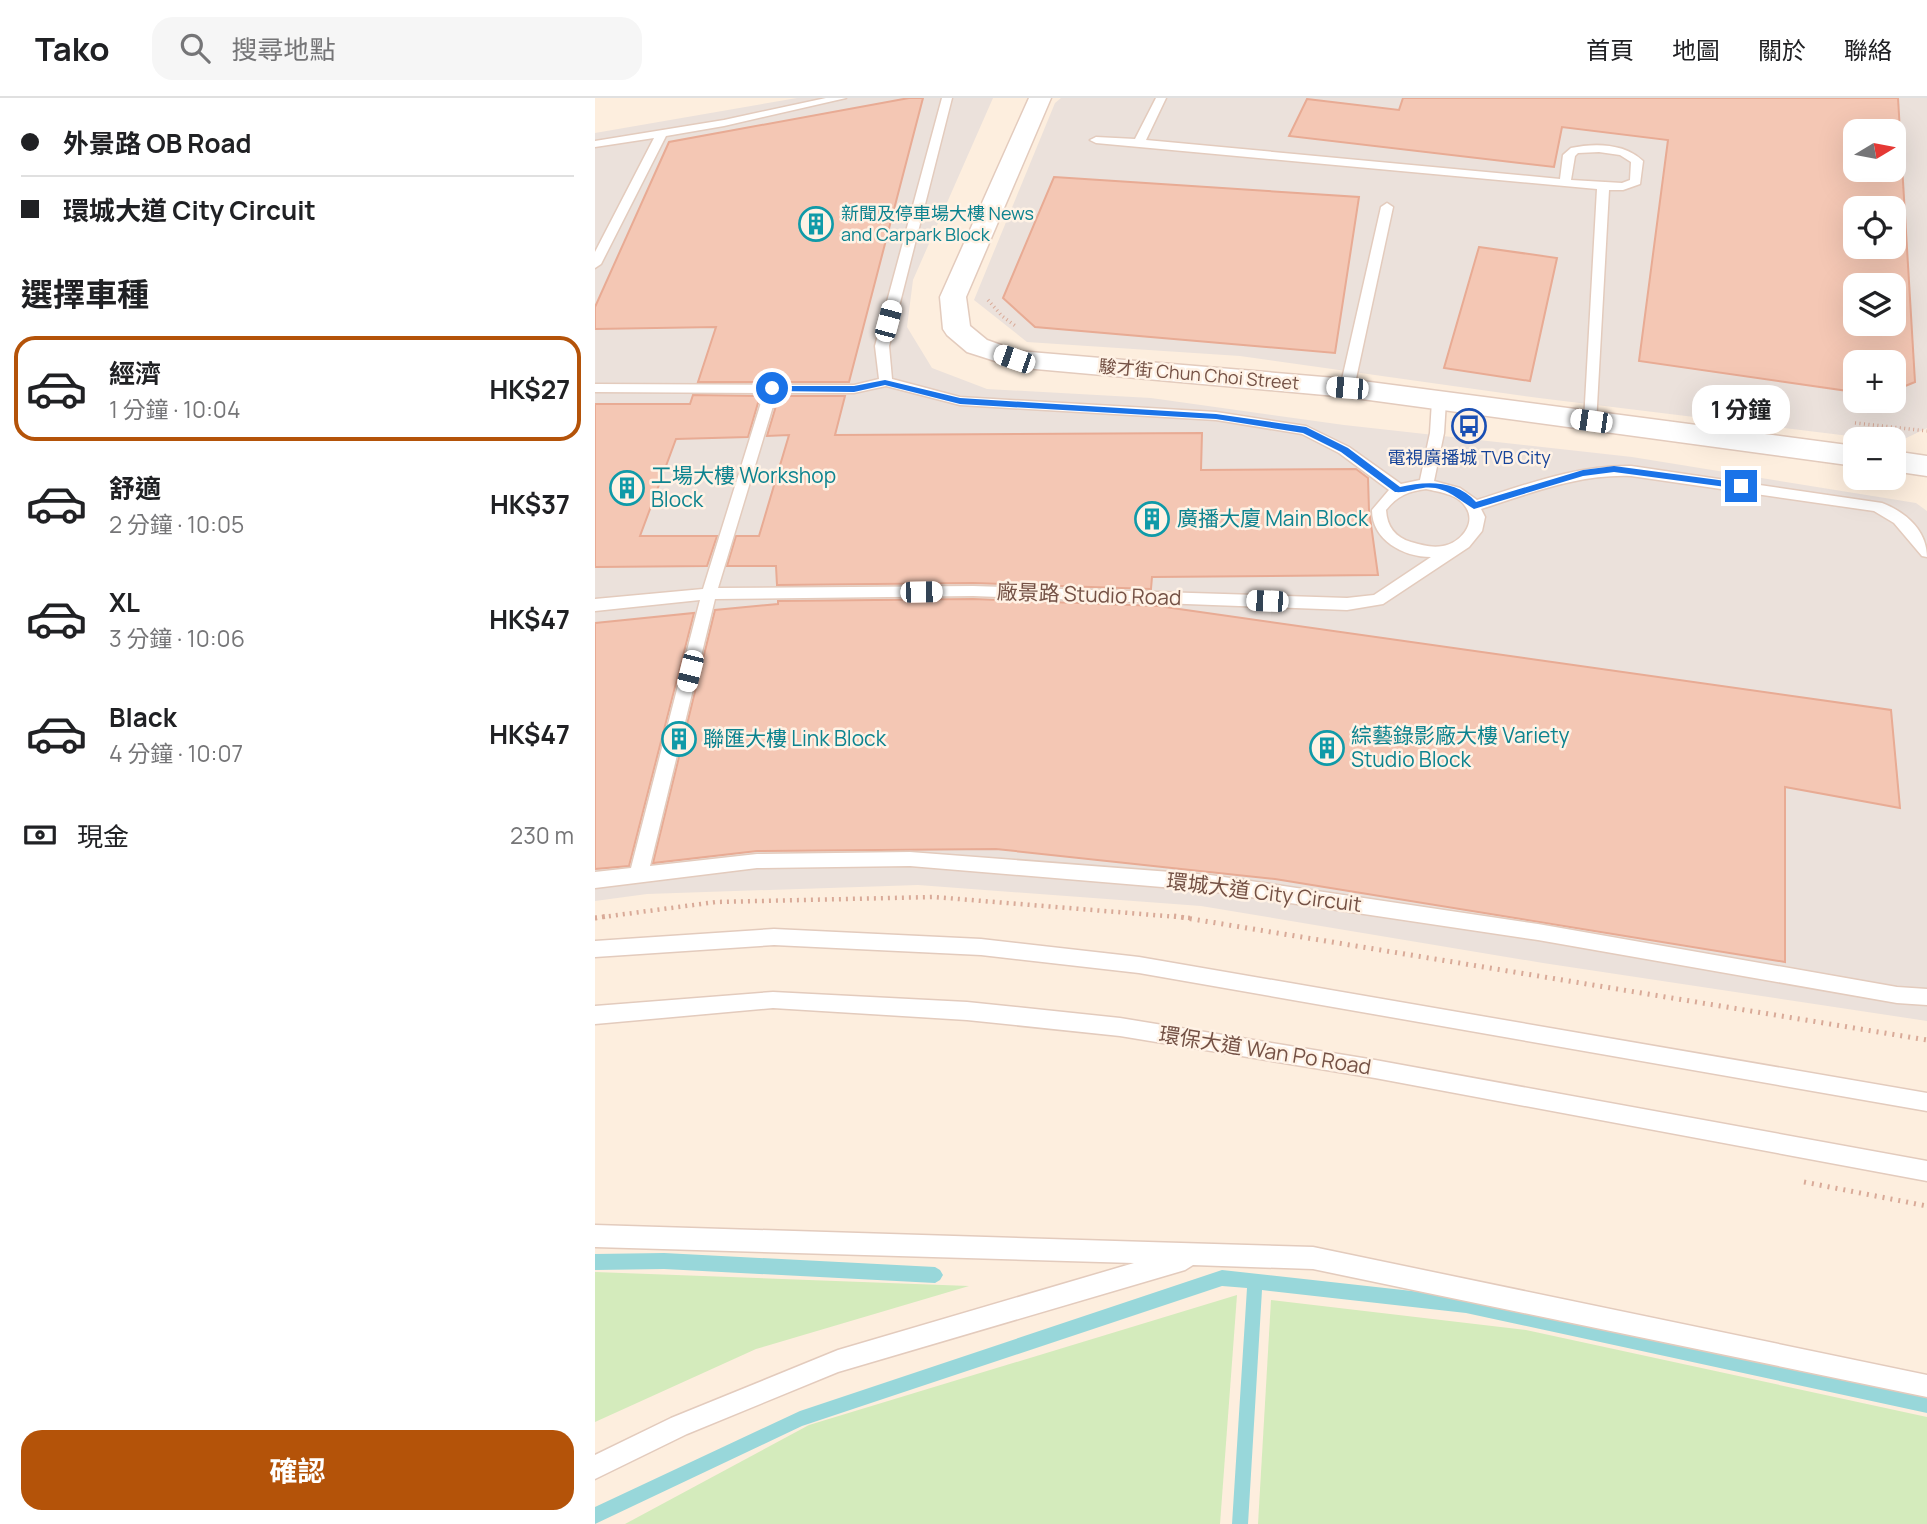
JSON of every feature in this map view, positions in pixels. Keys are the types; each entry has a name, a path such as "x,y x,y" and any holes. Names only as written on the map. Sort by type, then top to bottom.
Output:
{"street":[{"name":"駿才街 Chun Choi Street","path":"1040,98 953,297 957,329 977,346 1014,359 1347,388 1843,454"},
{"path":"1906,463 1927,466"}],"lane":[{"path":"595,144 660,135 841,98"},
{"path":"885,382 882,346 947,98"},
{"path":"1139,143 1161,98"},
{"path":"595,264 660,135"},
{"path":"1095,139 1565,183 1603,186 1631,186 1636,182 1637,161 1631,155 1620,151 1575,150 1569,155 1565,183"},
{"path":"1591,421 1603,186"},
{"path":"1347,388 1387,207"},
{"path":"595,388 854,389 885,382 960,401 1216,416 1306,430 1344,450 1399,490"},
{"path":"639,874 709,594 772,388"},
{"path":"1426,484 1437,433 1439,401"},
{"path":"1474,506 1583,473 1614,469 1877,506 1892,511 1900,518 1927,552"},
{"path":"1426,484 1455,491 1474,506 1479,523 1477,531 1464,544 1453,549 1429,552 1395,541 1387,534 1379,518 1379,510 1390,495 1399,490 1426,484"},
{"name":"廠景路 Studio Road","path":"595,605 709,594 973,591 1347,604 1378,600 1453,549"},
{"name":"環城大道 City Circuit","path":"595,880 757,862 911,859 1210,883 1538,932 1897,995 1927,997"},
{"path":"595,949 774,937 981,947 1139,964 1927,1102"},
{"name":"環保大道 Wan Po Road","path":"595,1015 773,1000 967,1011 1120,1027 1375,1069 1927,1171"},
{"path":"595,1236 1313,1258 1927,1386"},
{"path":"595,1467 679,1426 838,1361 1199,1255"}],"path":[{"path":"595,918 716,902 934,897 1184,917 1927,1040"},
{"path":"1790,1179 1927,1206"}],"shaded area":[{"name":"電視廣播城 TVB City","path":"797,98 993,98 913,280 907,327 932,368 987,389 1151,398 1344,425 1632,457 1916,503 1927,511 1927,1021 1543,963 1201,906 918,885 647,894 595,901 595,133"},
{"path":"1061,98 1927,98 1927,428 1906,438 1906,427 1843,427 1843,435 1539,398 1240,356 1027,342 974,300 1055,103"}],"green space":[{"path":"595,1272 969,1286 756,1349 595,1422"},
{"path":"1237,1295 1220,1524 625,1524 809,1425"},
{"path":"1271,1300 1526,1330 1927,1417 1927,1524 1258,1524"}],"building":[{"path":"909,98 923,98 849,382 698,382 716,327 595,329 595,307 669,142"},
{"path":"1403,98 1898,98 1899,119 1843,119 1843,182 1903,182 1904,196 1843,196 1843,259 1906,259 1906,232 1915,382 1906,386 1906,350 1843,350 1843,390 1639,361 1668,140 1562,127 1554,167 1289,136 1307,99 1399,110"},
{"path":"1054,177 1359,197 1335,353 1035,327 1003,298"},
{"path":"1479,247 1557,258 1530,381 1444,368"},
{"name":"工場大樓 Workshop Block","path":"693,395 760,396 748,437 676,439 640,536 717,536 707,566 595,567 595,404 690,404"},
{"path":"779,396 845,396 835,435 1202,433 1201,470 1356,469 1368,478 1369,510 1378,575 1152,577 1151,589 973,583 777,585 776,566 727,566 736,536 759,536 789,435 767,436"},
{"name":"綜藝錄影廠大樓 Variety Studio Block","path":"973,599 1158,606 1891,710 1900,808 1785,787 1785,962 1275,879 996,849 757,851 653,863 715,610 778,604 778,601"},
{"path":"694,613 629,866 595,869 595,623"}],"waterway":[{"path":"595,1262 664,1261 935,1275"},
{"path":"595,1516 800,1419 1222,1278 1466,1305 1927,1405"},
{"path":"1240,1524 1255,1282"}],"place":[{"name":"新聞及停車場大樓 News and Carpark Block","path":"816,224"},
{"name":"電視廣播城 TVB City","path":"1469,426"},
{"name":"工場大樓 Workshop Block","path":"627,488"},
{"name":"廣播大廈 Main Block","path":"1152,519"},
{"name":"聯匯大樓 Link Block","path":"679,739"},
{"name":"綜藝錄影廠大樓 Variety Studio Block","path":"1327,748"}],"route":[{"path":"772,388 854,389 885,382 960,401 1216,416 1306,430 1344,450 1399,490 1426,484 1441,486 1466,497 1474,506 1583,473 1614,469 1741,486"}]}
